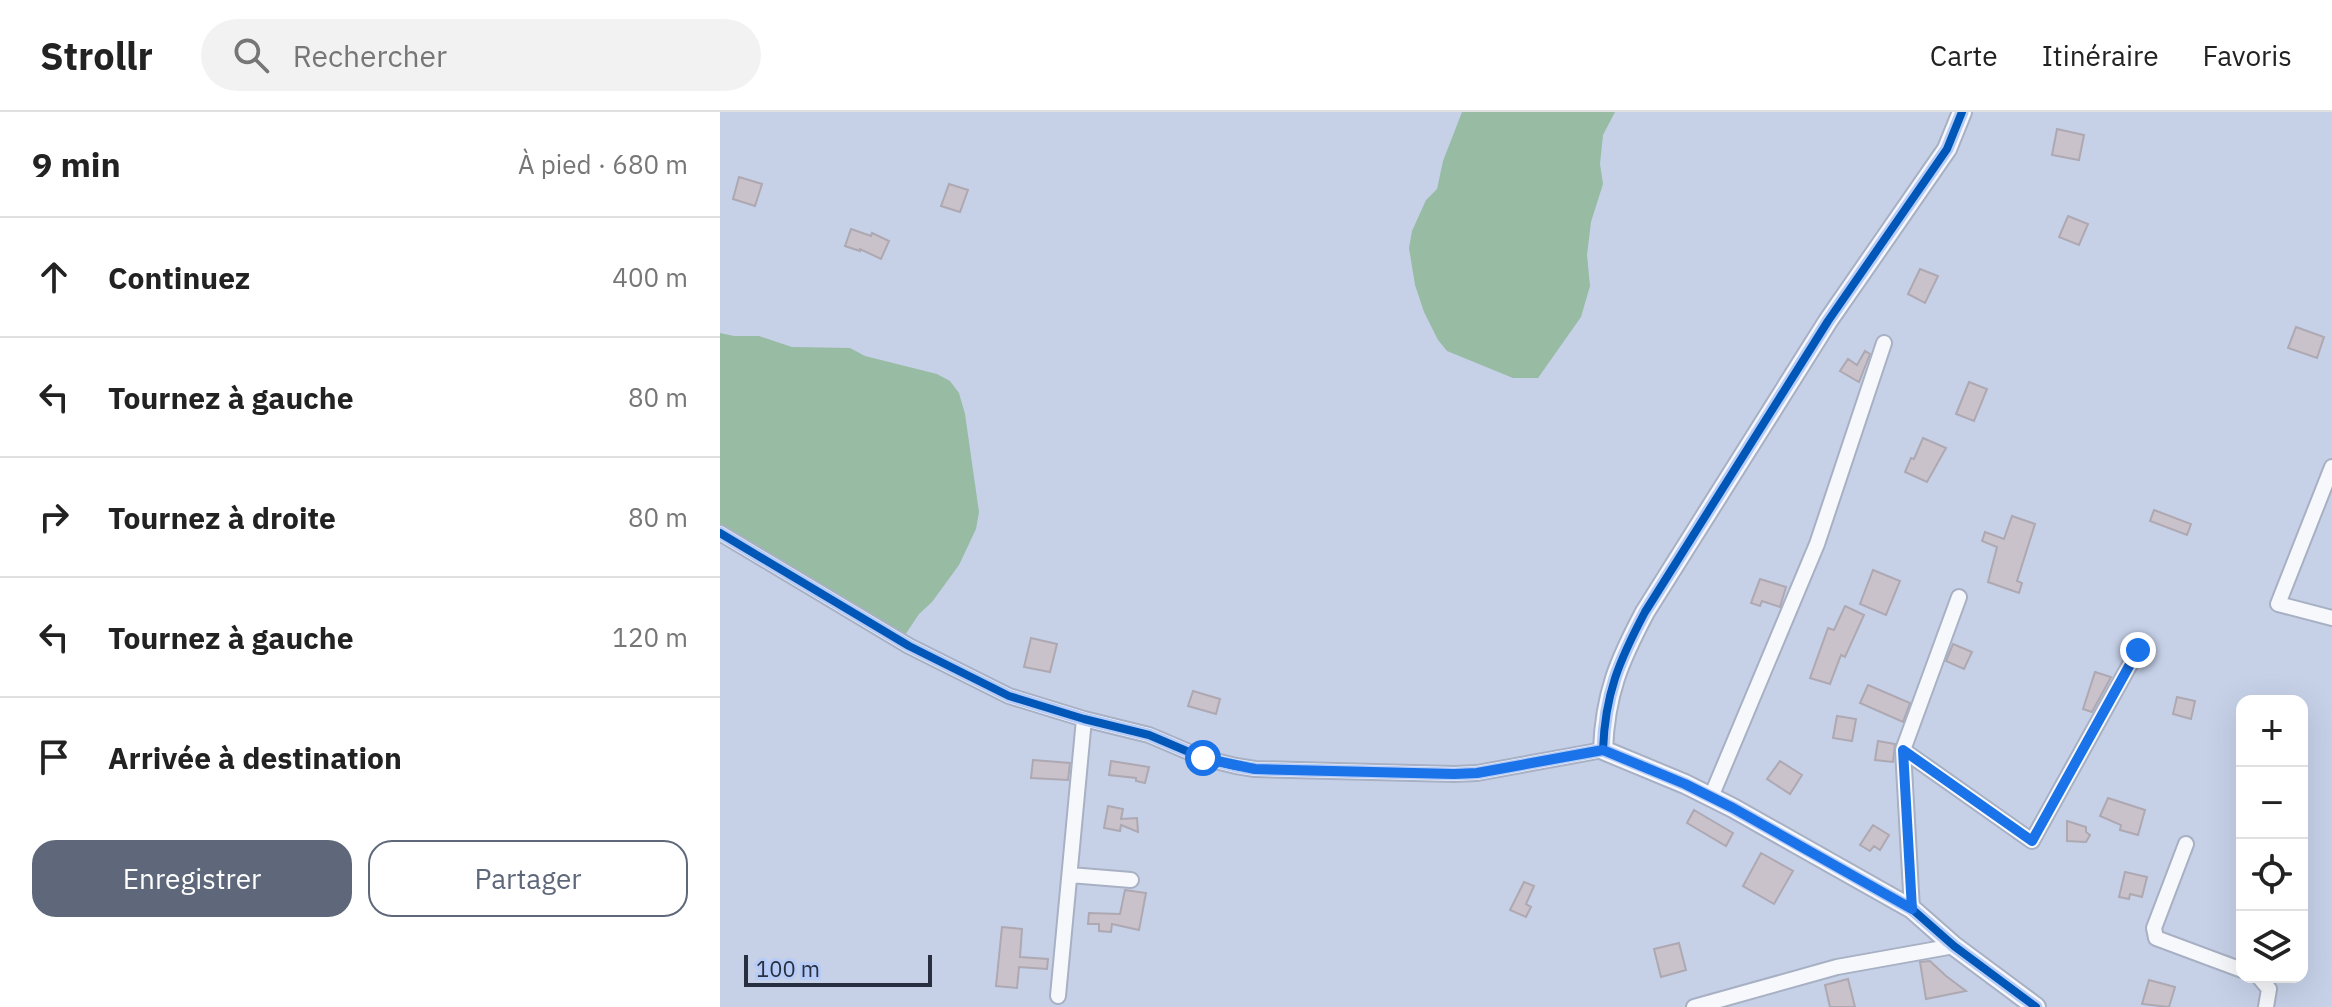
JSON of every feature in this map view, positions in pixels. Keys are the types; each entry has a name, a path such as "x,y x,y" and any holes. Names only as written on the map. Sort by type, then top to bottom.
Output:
{"street":[{"path":"1603,750 1604,716 1610,688 1645,612 1828,321 1947,149 1962,112"},
{"path":"1711,797 1817,544 1884,343"},
{"path":"2332,467 2278,604 2332,618"},
{"path":"720,533 950,669 1009,696 1149,735 1203,758 1255,769 1477,773 1603,750 1711,797 1912,909 1954,946 2036,1007"},
{"path":"1912,909 1903,750 1959,597"},
{"path":"1903,750 2032,841 2138,650"},
{"path":"1058,996 1084,719"},
{"path":"2186,844 2154,928 2156,938 2236,968"},
{"path":"1070,875 1131,880"},
{"path":"1694,1007 1837,967 1954,946"},
{"path":"2264,983 2269,989 2266,1007"}],"shaded area":[{"path":"1462,112 1615,112 1603,135 1600,164 1603,184 1591,222 1587,255 1590,286 1581,317 1538,378 1513,378 1447,351 1424,312 1415,285 1409,248 1412,231 1426,200 1437,189 1443,161"},
{"path":"720,333 759,336 792,347 850,348 865,356 937,374 950,381 959,393 965,414 979,512 976,529 959,565 905,635 720,525"}],"building":[{"path":"2057,129 2084,135 2079,160 2052,155"},
{"path":"739,177 762,184 755,206 733,199"},
{"path":"949,184 968,190 960,212 941,206"},
{"path":"2068,216 2088,224 2079,245 2059,237"},
{"path":"851,229 871,236 872,233 889,241 881,259 845,246"},
{"path":"1920,269 1938,276 1925,303 1908,294"},
{"path":"2296,327 2324,337 2317,358 2288,348"},
{"path":"1865,351 1870,354 1859,382 1840,371 1848,359 1857,365"},
{"path":"1969,382 1987,389 1974,421 1956,414"},
{"path":"1923,438 1946,448 1927,482 1905,472"},
{"path":"2154,510 2191,524 2187,535 2150,521"},
{"path":"2012,516 2035,524 2017,581 2022,583 2019,593 1988,582 1997,547 1982,541 1985,532 2004,539"},
{"path":"1873,570 1900,581 1886,615 1860,604"},
{"path":"1760,579 1786,587 1780,607 1762,601 1760,606 1751,603"},
{"path":"1845,606 1864,615 1845,657 1841,655 1830,684 1810,678 1828,628 1834,630"},
{"path":"1031,638 1057,644 1050,672 1024,667"},
{"path":"1953,644 1972,652 1964,669 1946,661"},
{"path":"2095,672 2111,677 2092,712 2083,709"},
{"path":"1868,685 1910,703 1903,722 1860,703"},
{"path":"1193,691 1220,699 1216,714 1188,706"},
{"path":"2177,697 2195,701 2191,719 2173,714"},
{"path":"1837,716 1856,719 1852,741 1833,738"},
{"path":"1878,741 1895,744 1893,762 1875,760"},
{"path":"1033,760 1070,763 1068,780 1031,778"},
{"path":"1111,761 1149,767 1145,783 1136,781 1136,778 1109,775"},
{"path":"1780,761 1802,775 1790,794 1767,779"},
{"path":"2108,798 2145,810 2138,835 2120,830 2121,825 2100,816"},
{"path":"1108,806 1123,809 1121,819 1137,818 1138,832 1121,825 1120,831 1104,828"},
{"path":"1694,810 1733,833 1726,846 1687,823"},
{"path":"2067,821 2086,827 2090,835 2086,842 2067,841"},
{"path":"1873,825 1889,835 1880,850 1874,846 1870,851 1860,845"},
{"path":"1761,853 1793,871 1774,904 1743,886"},
{"path":"2125,872 2147,877 2142,897 2130,894 2129,899 2119,897"},
{"path":"1524,882 1534,886 1526,904 1531,907 1526,917 1510,910"},
{"path":"1125,890 1146,893 1139,930 1112,924 1111,932 1099,931 1099,924 1088,924 1089,913 1120,914"},
{"path":"1002,927 1022,929 1020,957 1048,959 1047,969 1019,967 1017,988 996,986"},
{"path":"1679,943 1686,970 1661,977 1654,949"},
{"path":"1930,961 1966,991 1926,999 1920,962"},
{"path":"1848,979 1855,1007 1830,1007 1825,985"},
{"path":"2149,980 2175,987 2169,1007 2142,1004"}],"cycle path":[{"path":"1603,750 1615,678 1645,612 1828,321 1947,149 1962,112"},
{"path":"720,533 909,646 1009,696 1149,735 1203,758 1255,769 1454,774 1477,773 1603,750 1733,808 1912,909 1954,946 2036,1007"}],"route":[{"path":"1203,758 1255,769 1454,774 1477,773 1603,750 1733,808 1912,909 1903,750 2032,841 2138,650"}]}
